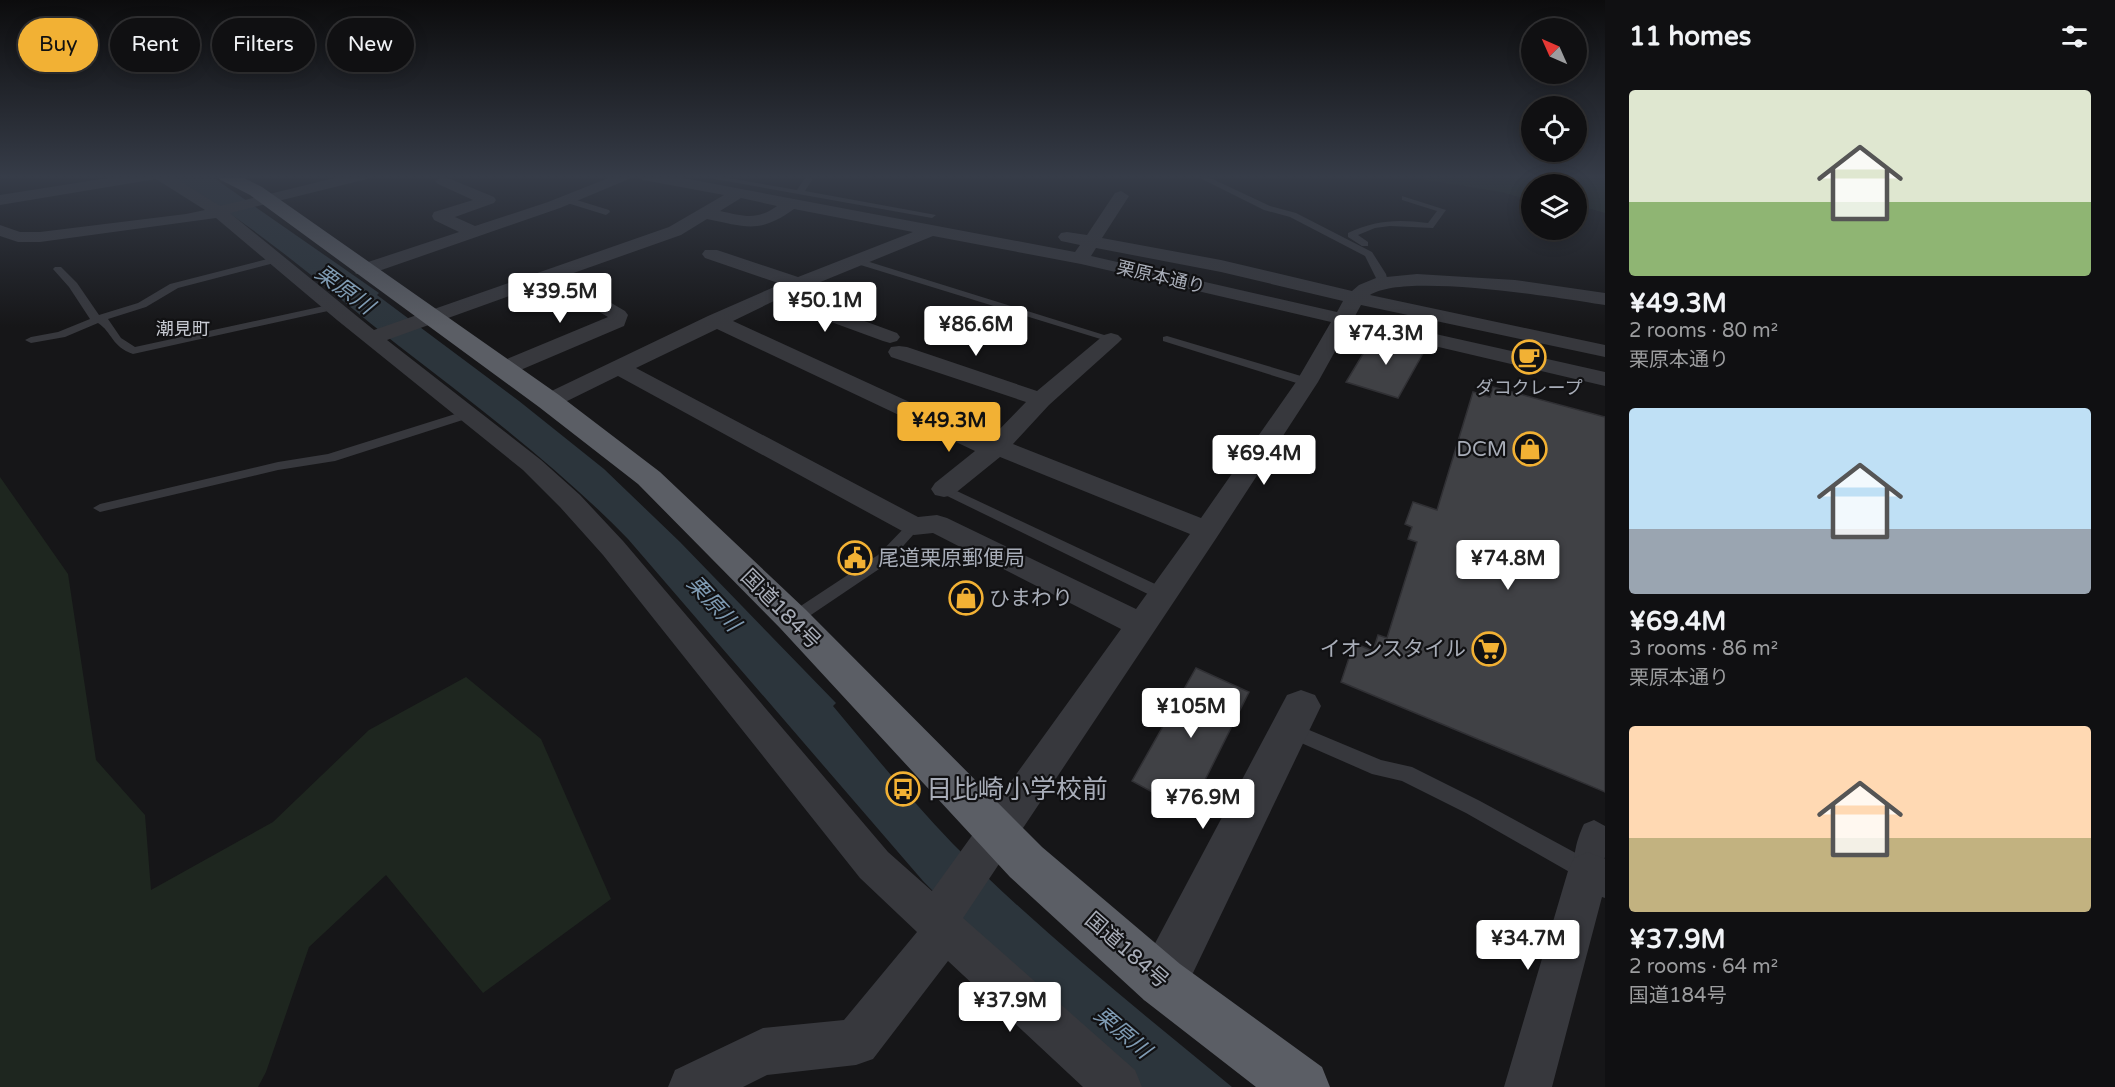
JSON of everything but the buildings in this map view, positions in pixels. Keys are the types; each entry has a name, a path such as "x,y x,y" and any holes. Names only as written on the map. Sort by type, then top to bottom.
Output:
{"highway":[{"name":"国道184号","path":"296,226 363,270 423,320 503,369 549,401 649,478 793,619 990,844 1026,862 1162,982 1302,1087"}],"street":[{"path":"0,230 18,237 40,237 131,226"},
{"path":"238,226 275,260 333,307 378,336 468,414 532,465 570,501 657,599 874,865 942,921 1118,1087"},
{"path":"461,226 476,233"},
{"path":"363,270 496,226"},
{"path":"378,336 675,231 683,226"},
{"path":"549,401 772,294 857,261 923,226"},
{"name":"栗原本通り","path":"934,226 1081,259 1350,309 1605,379"},
{"path":"974,226 1009,227"},
{"path":"1081,259 1101,226"},
{"path":"1044,233 1221,266 1350,309 1605,351"},
{"path":"711,254 799,284"},
{"path":"503,369 617,322 618,315 549,275"},
{"path":"692,1087 763,1052 856,1042 942,921 990,844 1164,595 1307,382 1350,309 1366,289 1383,282 1457,281 1605,299"},
{"path":"772,294 894,345 1041,400"},
{"path":"715,320 965,437 995,448 1015,452 1207,531"},
{"path":"944,489 995,448 1041,400 1111,339"},
{"path":"619,368 914,526 938,524 1142,626"},
{"path":"1162,982 1296,718"},
{"path":"1528,1087 1595,857"}],"lane":[{"path":"1315,226 1369,254 1381,273 1383,282"},
{"path":"1368,226 1351,235 1372,249 1369,254"},
{"path":"31,340 61,335 98,319 142,305 174,286 275,260"},
{"path":"857,261 1111,339"},
{"path":"58,269 73,285 94,317 106,322 117,340 133,351 333,307"},
{"path":"1167,339 1307,382"},
{"path":"100,508 278,466 330,458 468,414"},
{"path":"944,489 1164,595"},
{"path":"793,619 883,559 914,526"},
{"path":"1296,718 1379,768 1405,773 1473,807 1595,857"}],"shaded area":[{"path":"0,477 68,574 96,760 145,815 151,890 273,822 369,730 466,677 541,739 611,899 483,993 386,875 309,947 266,1072 258,1087 0,1087"}],"water":[{"name":"栗原川","path":"247,226 282,226 379,293 377,295 519,401 604,469 680,542 836,703 833,706 953,844 1054,939 1232,1087 1139,1087 1028,987 923,881 628,539 574,487 517,438"}],"place":[{"name":"ダコクレープ","path":"1529,357"},
{"name":"DCM","path":"1530,449"},
{"name":"尾道栗原郵便局","path":"855,558"},
{"name":"ひまわり","path":"966,598"},
{"name":"イオンスタイル","path":"1489,649"},
{"name":"日比崎小学校前","path":"903,789"}],"district":[{"name":"潮見町","path":"183,329"}]}
